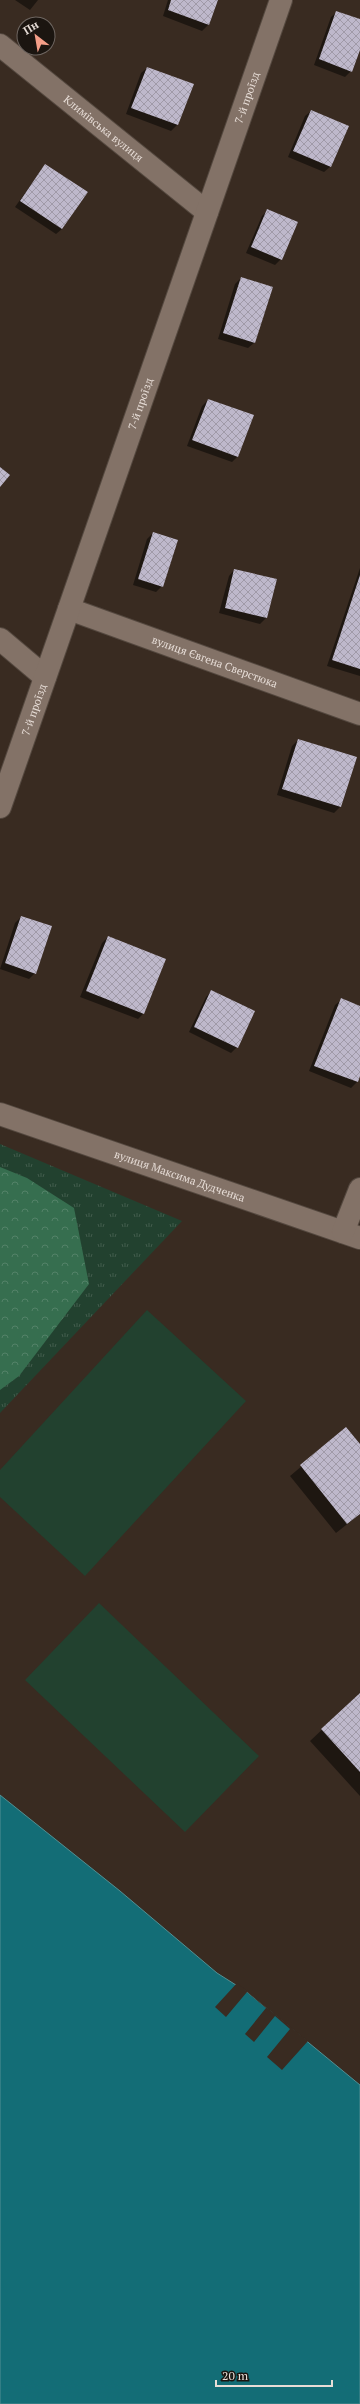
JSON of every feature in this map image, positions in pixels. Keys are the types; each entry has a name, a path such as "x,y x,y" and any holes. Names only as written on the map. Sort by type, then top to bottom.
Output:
{"street":[{"name":"7-й проїзд","path":"0,807 281,0"},
{"name":"Климівська вулиця","path":"0,45 207,212"},
{"name":"вулиця Євгена Сверстюка","path":"69,608 360,714"},
{"path":"0,639 45,677"},
{"name":"вулиця Максима Дудченка","path":"0,1114 352,1235"},
{"path":"352,1235 360,1189"}],"green space":[{"path":"0,1144 182,1221 0,1413"},
{"path":"0,1167 27,1178 74,1208 89,1284 19,1376 0,1390"},
{"path":"147,1310 246,1401 85,1576 0,1497 0,1470"},
{"path":"99,1603 259,1756 185,1832 25,1680"}],"water":[{"path":"0,1795 120,1891 217,1973 247,1992 360,2085 360,2404 0,2404"}],"pier":[{"path":"237,1983 308,2041 282,2070 267,2057 290,2029 275,2016 254,2042 245,2034 266,2008 247,1992 226,2017 215,2007"}],"building":[{"path":"171,0 218,0 209,25 168,10"},
{"path":"336,11 360,19 360,50 352,72 319,59"},
{"path":"147,67 194,84 178,125 131,108"},
{"path":"311,110 349,126 331,167 293,151"},
{"path":"45,164 88,192 62,229 20,201"},
{"path":"267,209 298,222 282,260 251,247"},
{"path":"241,277 273,287 255,343 223,333"},
{"path":"208,399 254,415 238,457 192,440"},
{"path":"0,467 10,475 0,487"},
{"path":"153,532 178,540 163,587 138,579"},
{"path":"234,569 277,579 267,618 225,608"},
{"path":"360,575 360,669 332,660"},
{"path":"298,739 357,757 341,807 282,789"},
{"path":"21,916 52,926 36,974 5,963"},
{"path":"108,936 166,959 144,1014 86,991"},
{"path":"211,990 255,1011 238,1048 194,1027"},
{"path":"341,998 360,1006 360,1076 358,1082 314,1066"},
{"path":"346,1427 360,1444 360,1514 347,1524 300,1465"},
{"path":"360,1693 360,1772 321,1729"}]}
